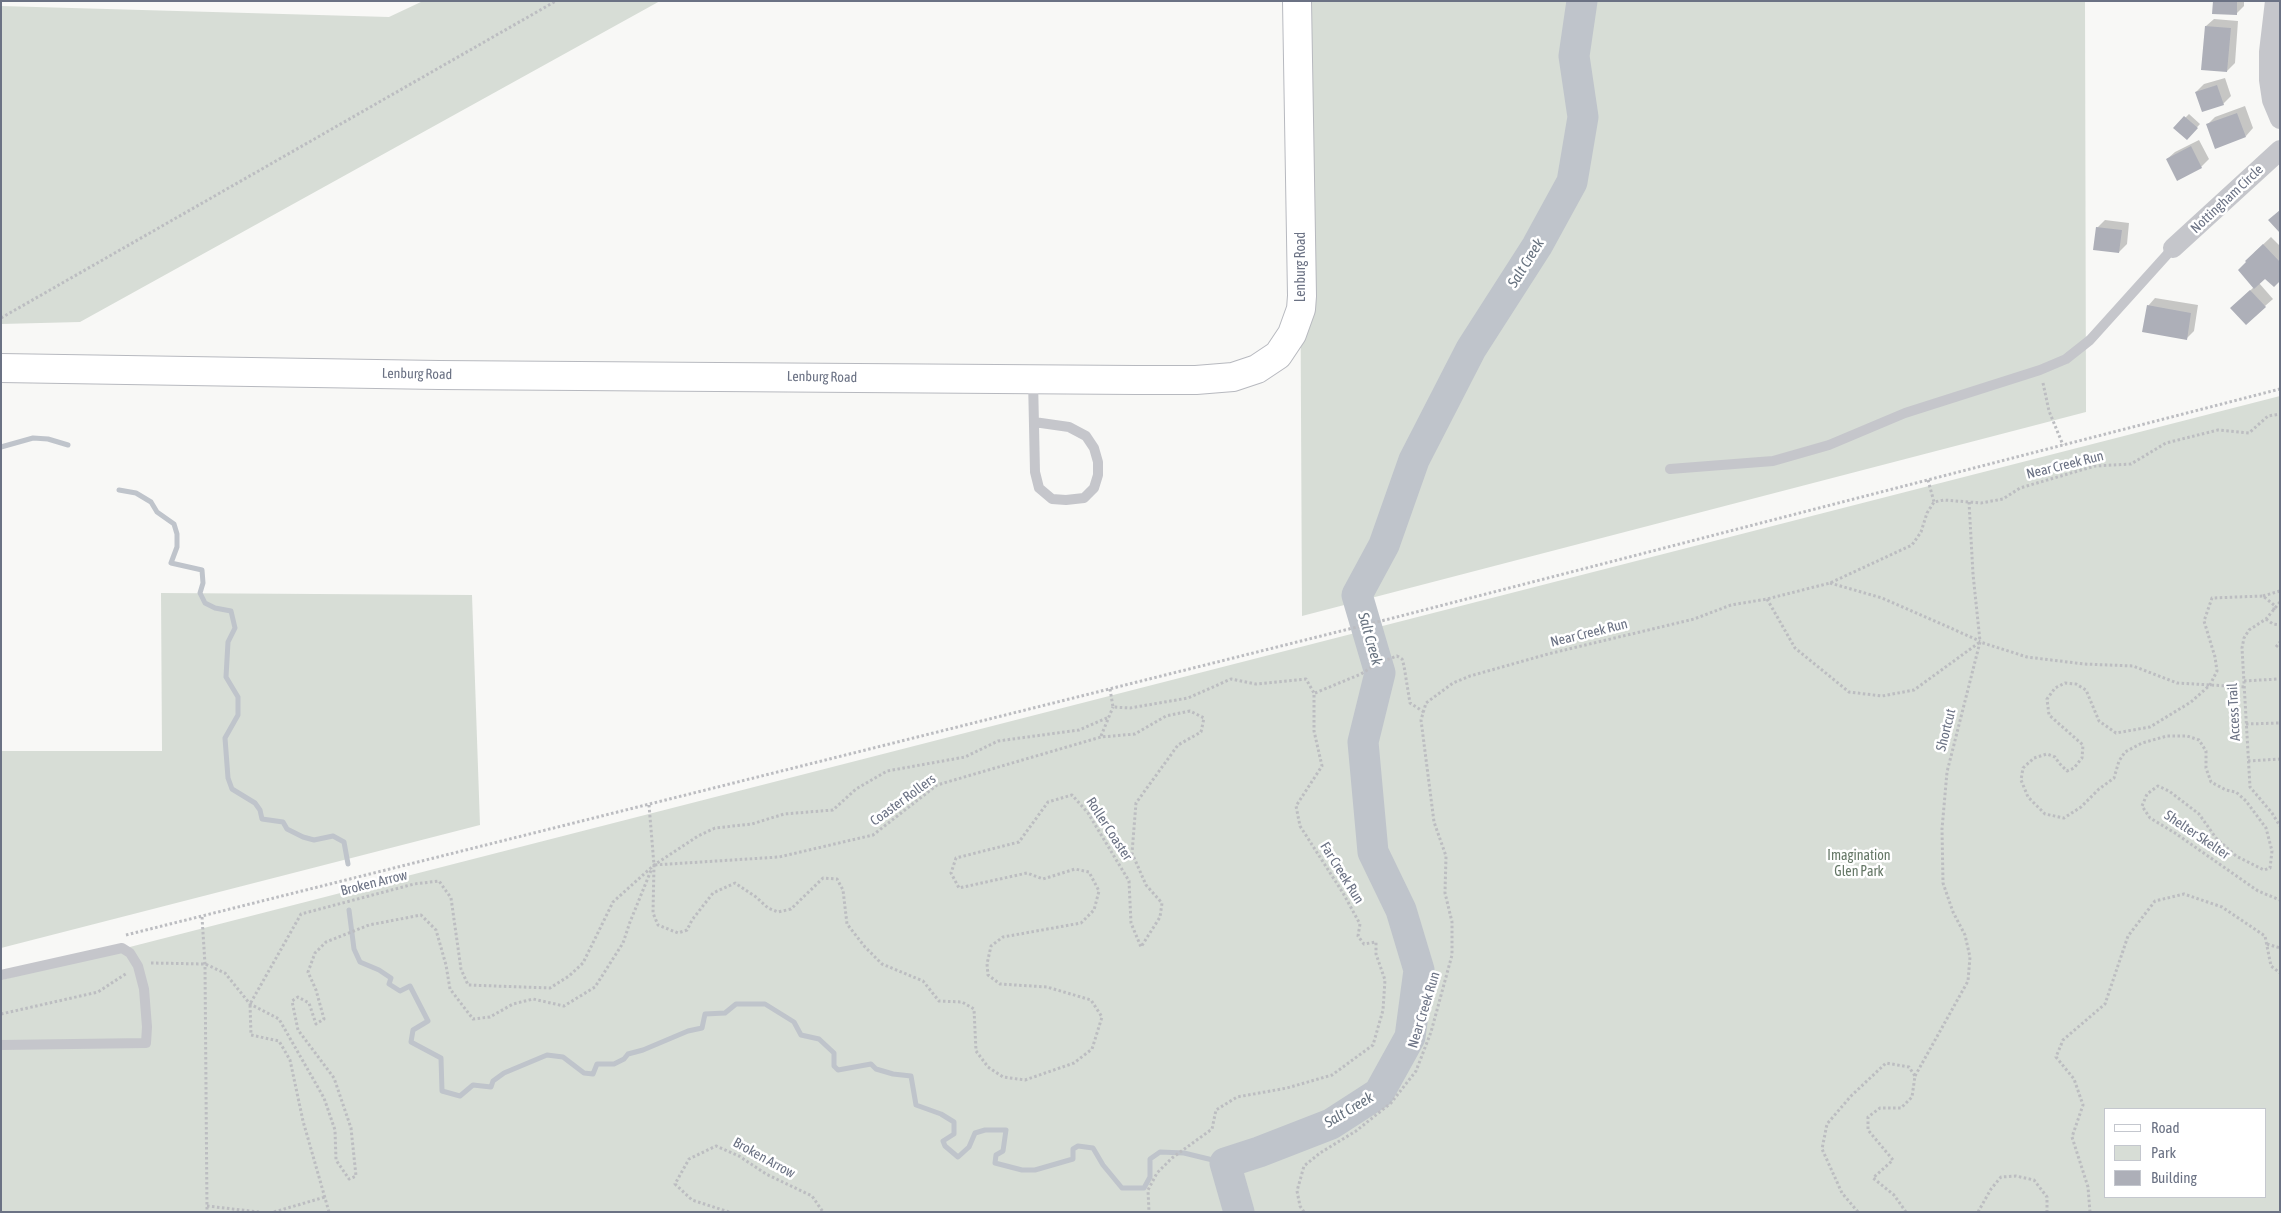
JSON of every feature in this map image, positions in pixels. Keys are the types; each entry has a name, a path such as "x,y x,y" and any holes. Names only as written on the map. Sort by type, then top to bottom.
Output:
{"street":[{"name":"Lenburg Road","path":"1,368 439,375 1032,378 1233,377 1257,369 1278,355 1285,346 1297,322 1302,296 1297,1"},
{"path":"2275,1 2269,52 2269,80 2272,100 2280,119"},
{"name":"Nottingham Circle","path":"2173,248 2280,150"}],"lane":[{"path":"1670,469 1773,461 1829,445 1905,413 2040,370 2066,359 2090,340 2173,248"},
{"path":"1032,378 1035,472 1039,488 1052,499 1084,498 1094,488 1098,475 1096,455 1086,436 1069,427 1034,422"},
{"path":"1,975 122,948 130,953 138,966 144,989 147,1027 146,1042 1,1045"}],"path":[{"path":"1,318 556,1"},
{"path":"2040,370 2049,411 2063,445"},
{"path":"125,935 1386,620 2280,389"},
{"name":"Near Creek Run","path":"1304,1212 1300,1206 1297,1191 1304,1166 1320,1153 1356,1131 1391,1102 1416,1072 1432,1032 1452,955 1452,922 1445,894 1446,856 1434,822 1421,720 1426,703 1452,683 1470,676 1548,654 1694,619 1731,605 1767,599 1830,583 1912,545 1920,532 1927,512 1934,502 1944,500 1981,503 2003,499 2020,488 2095,466 2131,464 2166,444 2218,430 2249,433 2268,416 2280,414"},
{"path":"1928,480 1934,502"},
{"path":"1969,502 1973,574 1980,642"},
{"path":"1830,583 1882,598 1980,642 2027,657 2084,664 2133,666 2177,683 2244,687"},
{"path":"2210,685 2217,671 2204,621 2212,598 2263,596 2280,591"},
{"path":"2263,596 2274,605 2274,610"},
{"path":"1767,599 1795,648 1849,692 1882,696 1914,690 1980,642"},
{"name":"Access Trail","path":"2280,602 2266,619 2249,630 2244,638 2242,648 2250,788 2272,813 2280,826"},
{"path":"2266,619 2273,624 2280,625"},
{"name":"Shortcut","path":"1906,1212 1894,1195 1873,1178 1894,1160 1868,1130 1868,1117 1880,1108 1900,1108 1912,1097 1915,1076 1968,981 1970,957 1965,935 1953,912 1943,883 1942,829 1947,772 1980,642"},
{"path":"2276,647 2280,642"},
{"path":"1113,707 1149,706 1188,698 1230,679 1256,684 1306,680 1314,693 1361,674 1378,663 1397,656 1402,659 1404,666 1410,703 1424,712"},
{"path":"2244,681 2278,679"},
{"name":"Shelter Skelter","path":"2210,685 2191,702 2150,728 2116,733 2099,721 2086,690 2076,684 2065,683 2056,688 2047,699 2049,715 2082,745 2082,758 2074,768 2067,770 2059,763 2056,757 2047,754 2034,758 2023,768 2021,780 2028,798 2044,814 2064,818 2114,778 2125,752 2142,743 2167,736 2187,736 2199,740 2206,751 2206,768 2211,782 2226,790 2236,792 2246,801 2266,828 2272,851 2270,868 2264,870 2236,856 2216,838 2199,814 2169,791 2158,786 2147,794 2142,806 2150,818 2258,890 2280,900"},
{"path":"1101,737 1113,707 1110,689"},
{"name":"Far Creek Run","path":"1149,1212 1148,1190 1157,1173 1172,1158 1212,1129 1216,1110 1237,1097 1287,1088 1332,1075 1373,1045 1383,1010 1385,980 1376,954 1376,942 1364,944 1358,936 1360,924 1343,893 1300,826 1296,806 1322,766 1314,731 1314,693"},
{"name":"Roller Coaster","path":"654,865 653,913 658,925 678,933 687,930 692,920 713,893 735,883 756,897 768,908 778,912 791,909 823,878 837,879 843,890 846,924 864,947 882,964 923,981 939,1001 962,1002 974,1009 976,1051 988,1066 1003,1077 1026,1080 1074,1063 1092,1049 1102,1017 1091,1000 1047,987 1000,984 988,976 987,964 991,946 1003,937 1081,923 1094,910 1099,890 1089,872 1075,869 1043,879 1027,873 960,888 951,873 956,858 1019,842 1048,802 1072,794 1088,813 1129,882 1131,923 1141,947 1160,918 1162,903 1146,885 1132,853 1136,803 1178,745 1201,732 1204,718 1190,711 1166,716 1135,734 1101,737"},
{"path":"654,865 698,836 715,828 752,824 784,814 833,810 856,789 886,771 964,757 998,741 1079,730 1109,717"},
{"path":"2246,724 2280,722"},
{"name":"Coaster Rollers","path":"654,865 779,857 873,835 937,784 1101,737"},
{"path":"2248,760 2280,760"},
{"path":"250,1004 278,1019 296,1046 324,1098 335,1130 336,1160 349,1179 356,1176 352,1128 334,1078 298,1030 292,1001 298,997 309,1003 316,1024 324,1019 316,990 308,972 315,953 326,942 369,924 421,915 436,930 446,965 450,989 474,1019 490,1017 513,1004 533,1000 564,1006 595,988 623,943 654,865 649,805"},
{"name":"Broken Arrow","path":"250,1004 301,914 414,884 438,881 452,898 461,969 468,985 550,988 569,976 583,963 613,902 654,865"},
{"path":"2090,1212 2088,1187 2072,1137 2082,1105 2074,1079 2056,1057 2063,1040 2104,1004 2128,936 2155,901 2184,894 2222,907 2265,936 2271,966 2280,973"},
{"path":"202,917 205,964 207,1212"},
{"path":"2266,944 2280,948"},
{"path":"250,1004 251,1035 279,1041 290,1060 303,1121 329,1212"},
{"path":"1858,1212 1842,1193 1822,1149 1827,1124 1851,1096 1886,1063 1909,1066 1915,1076"},
{"name":"Broken Arrow","path":"729,1212 692,1200 675,1184 689,1159 716,1146 739,1156 766,1174 812,1196 823,1212"},
{"path":"1978,1212 1991,1189 2001,1177 2016,1176 2034,1180 2047,1197 2047,1212"},
{"path":"274,1212 325,1196"},
{"path":"207,1206 259,1212"}],"green space":[{"path":"423,1 660,1 80,322 1,324 1,6 389,17"},
{"path":"1299,1 2085,1 2086,412 1302,616"},
{"name":"Imagination Glen Park","path":"2280,396 2280,1212 1,1212 1,980"},
{"path":"161,593 472,595 480,825 1,948 1,751 162,751"}],"building":[{"path":"2213,1 2237,1 2237,15 2212,14"},
{"path":"2205,26 2231,28 2227,72 2201,70"},
{"path":"2217,85 2224,105 2202,112 2195,92"},
{"path":"2237,113 2246,137 2215,149 2206,124"},
{"path":"2184,116 2198,128 2187,140 2173,128"},
{"path":"2191,146 2202,168 2177,181 2166,159"},
{"path":"2280,210 2280,233 2268,220"},
{"path":"2096,227 2122,230 2119,253 2093,250"},
{"path":"2263,244 2280,262 2280,281 2274,287 2265,279 2254,289 2238,270"},
{"path":"2250,290 2266,307 2246,325 2230,308"},
{"path":"2147,305 2191,313 2187,340 2142,332"}],"waterway":[{"name":"Salt Creek","path":"1239,1212 1225,1163 1331,1124 1379,1093 1410,1037 1419,970 1401,910 1373,852 1363,742 1380,673 1357,595 1384,545 1414,460 1471,349 1537,246 1572,182 1583,117 1574,56 1582,1"},
{"path":"1,447 33,438 48,439 68,445"},
{"path":"119,490 136,493 151,502 157,512 174,524 177,534 177,547 171,563 202,570 203,583 200,593 205,603 215,608 231,611 235,628 228,642 226,677 238,697 238,715 225,738 228,778 232,789 255,803 260,810 262,819 283,822 287,829 303,837 314,840 333,836 344,842 348,864"},
{"path":"349,910 354,949 360,962 379,970 391,978 389,984 400,991 410,986 428,1021 413,1030 411,1042 441,1058 442,1091 460,1096 473,1085 491,1087 493,1081 504,1073 547,1055 563,1057 584,1073 593,1074 597,1064 614,1064 624,1059 628,1054 643,1050 688,1031 702,1028 705,1014 725,1013 736,1004 765,1004 794,1022 801,1035 819,1039 834,1053 834,1066 838,1070 871,1064 876,1069 893,1074 911,1076 916,1105 941,1114 954,1122 954,1134 943,1141 945,1146 958,1157 969,1147 975,1133 985,1130 1006,1130 1003,1151 996,1155 995,1163 1022,1170 1035,1170 1073,1159 1073,1149 1078,1146 1093,1148 1103,1165 1122,1188 1144,1188 1150,1177 1150,1159 1160,1152 1184,1153 1225,1163"}]}
